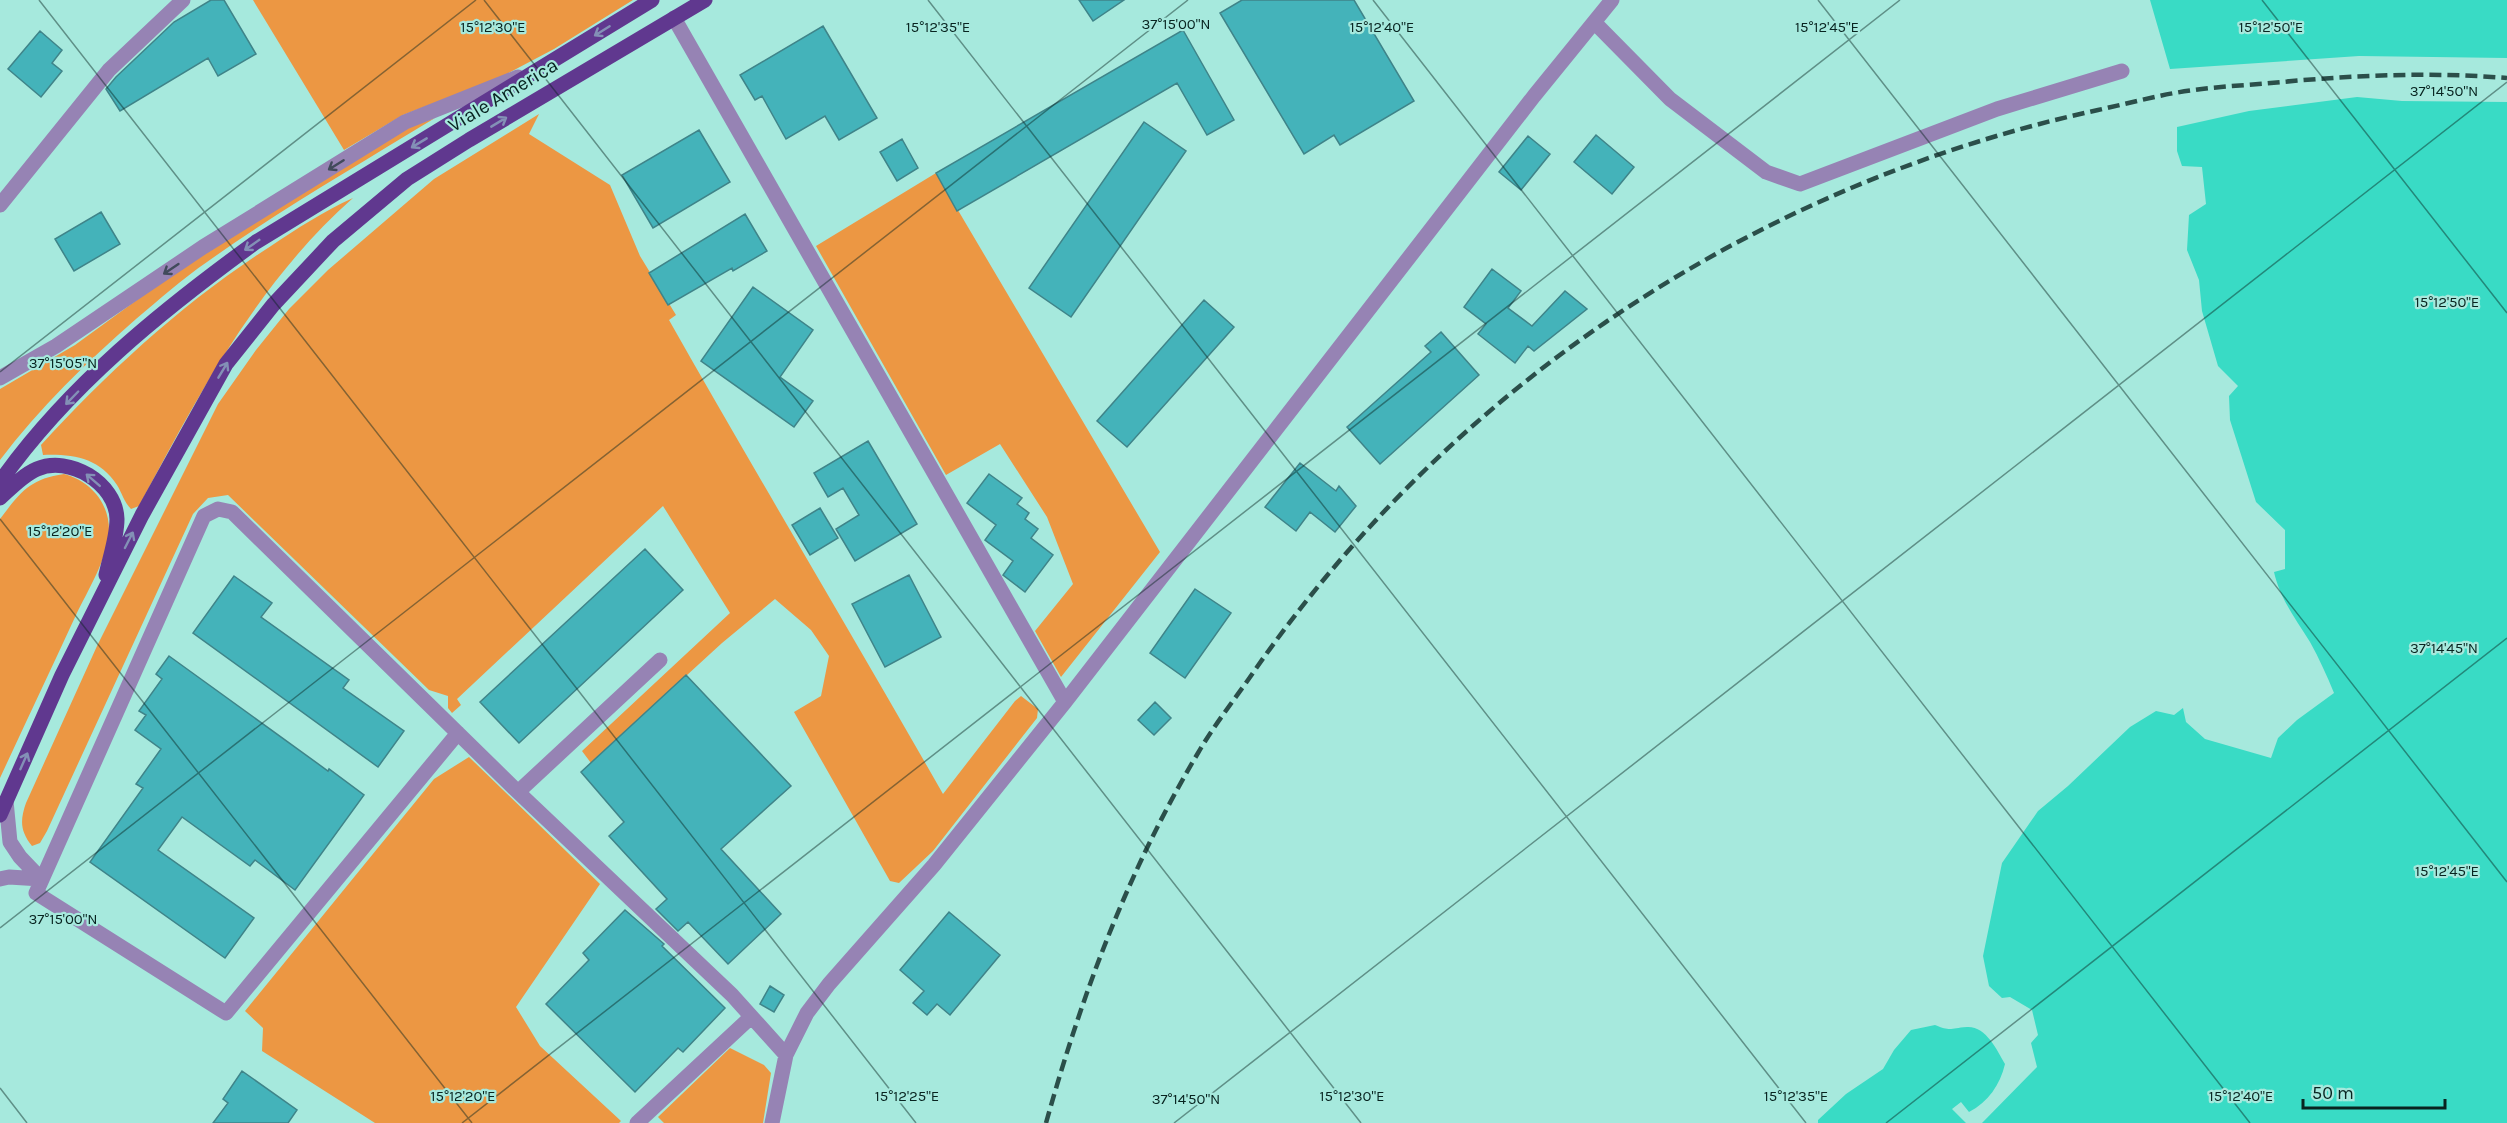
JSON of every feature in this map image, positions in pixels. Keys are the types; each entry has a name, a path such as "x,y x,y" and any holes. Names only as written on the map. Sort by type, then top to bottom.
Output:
{"main road":[{"name":"Viale America","path":"0,482 36,435 97,372 145,326 201,282 256,242 652,0"},
{"name":"Viale America","path":"103,592 142,515 226,364 273,305 333,241 407,179 705,0"},
{"path":"0,498 37,469 68,466 85,473 97,482 111,500 117,519 103,592 62,675 3,808"}],"street":[{"path":"0,206 109,70 183,0"},
{"path":"772,1123 786,1055 807,1013 828,984 934,865 1065,702 1534,96 1612,0"},
{"path":"674,18 1065,702"},
{"path":"1594,22 1670,99 1766,172 1800,184 1997,109 2122,71"},
{"path":"0,378 56,346 203,247 405,122 540,69"},
{"path":"458,733 226,1013 36,892 204,516 218,509 232,512 458,733 518,792 732,995 786,1055"},
{"path":"518,792 660,660"},
{"path":"3,808 10,842 20,857 41,879"},
{"path":"0,879 9,877 41,879"},
{"path":"637,1123 751,1017"}],"shaded area":[{"path":"253,0 633,0 554,49 497,79 403,115 344,150"},
{"path":"2150,0 2507,0 2507,58 2359,56 2170,69"},
{"path":"2357,97 2402,101 2507,102 2507,1123 1982,1123 2037,1067 2031,1043 2038,1035 2032,1010 2010,997 2002,998 1989,986 1983,956 2002,863 2038,811 2130,727 2156,711 2174,715 2183,708 2186,722 2205,739 2271,758 2278,738 2297,720 2334,693 2313,648 2280,591 2274,572 2285,569 2285,530 2256,502 2230,420 2229,396 2238,386 2218,366 2202,311 2199,280 2187,250 2189,215 2206,204 2202,167 2182,166 2177,151 2177,127 2249,111"},
{"path":"539,114 529,134 610,185 640,256 676,315 669,320 943,794 1021,696 1038,709 1037,718 933,851 899,883 890,881 794,712 821,696 829,656 811,630 775,599 722,643 591,763 582,751 730,613 663,506 457,699 461,705 452,713 448,708 448,696 429,690 228,495 208,498 193,514 47,831 40,843 32,846 22,825 26,803 97,646 218,404 256,350 289,309 328,270 434,179"},
{"path":"435,118 291,206 189,275 136,319 82,369 48,403 0,460 0,389 75,345 200,254 404,129"},
{"path":"936,173 1160,552 1061,677 1035,631 1073,584 1047,517 1000,444 946,475 816,246"},
{"path":"353,198 319,231 259,303 208,382 139,506 131,509 110,476 94,463 65,455 43,455 41,445 67,417 121,364 179,313 239,267 281,239 321,214"},
{"path":"64,474 90,487 102,502 108,520 108,540 97,574 0,778 0,519 26,489 42,479"},
{"path":"469,757 600,884 516,1007 540,1046 621,1121 619,1123 375,1123 262,1051 263,1028 245,1011 434,779"},
{"path":"1935,1025 1948,1029 1967,1027 1980,1030 1990,1040 2005,1064 1996,1086 1982,1103 1969,1112 1961,1102 1952,1109 1966,1123 1818,1123 1818,1120 1846,1094 1883,1069 1894,1050 1911,1030"},
{"path":"730,1048 764,1065 771,1073 763,1123 664,1123 658,1117"}],"building":[{"path":"211,0 224,0 256,54 218,76 208,58 120,111 106,89 174,22"},
{"path":"1079,0 1124,0 1093,21"},
{"path":"1242,0 1354,0 1414,101 1340,145 1334,135 1304,154 1220,13"},
{"path":"823,26 877,118 839,140 825,116 786,139 762,96 755,100 740,75"},
{"path":"1183,30 1234,120 1207,135 1177,83 957,211 936,173"},
{"path":"40,31 62,50 52,63 62,71 41,97 8,69"},
{"path":"1144,122 1186,151 1071,317 1029,288"},
{"path":"699,130 730,182 653,228 622,175"},
{"path":"1596,135 1634,167 1612,194 1574,162"},
{"path":"1528,136 1550,154 1521,190 1499,172"},
{"path":"902,139 918,168 897,181 880,152"},
{"path":"101,212 120,244 74,271 55,239"},
{"path":"745,214 767,251 733,271 732,268 668,305 649,273"},
{"path":"1492,269 1521,291 1508,308 1532,326 1565,291 1587,309 1534,351 1528,346 1515,363 1478,334 1486,324 1464,307"},
{"path":"753,287 813,330 780,377 813,401 794,427 701,361"},
{"path":"1204,300 1234,327 1127,447 1097,421"},
{"path":"1441,332 1479,375 1380,464 1347,427 1431,352 1425,346"},
{"path":"868,441 917,524 855,561 836,529 859,515 843,488 828,497 814,473"},
{"path":"1300,463 1336,491 1339,486 1356,506 1335,532 1310,512 1296,531 1265,507"},
{"path":"989,474 1022,498 1017,504 1029,513 1025,519 1038,529 1031,538 1053,555 1025,592 1003,575 1013,561 985,540 996,525 967,503"},
{"path":"820,508 838,538 810,555 792,525"},
{"path":"645,549 683,590 519,743 480,702"},
{"path":"909,575 941,637 885,667 852,604"},
{"path":"234,576 272,603 261,617 349,680 343,688 404,731 378,767 193,633"},
{"path":"1195,589 1231,613 1185,678 1150,653"},
{"path":"169,656 364,795 295,890 255,860 250,866 182,817 158,850 254,918 225,958 90,862 143,788 136,784 161,749 135,730 146,715 139,711 162,679 156,674"},
{"path":"686,675 791,786 721,849 781,914 728,964 688,922 678,931 656,909 667,899 609,836 624,822 581,772"},
{"path":"1155,702 1171,718 1154,735 1138,720"},
{"path":"625,910 664,944 662,946 725,1008 683,1052 678,1048 635,1092 546,1004 589,960 583,953"},
{"path":"949,912 1000,955 950,1015 937,1004 927,1015 913,1003 924,991 900,970"},
{"path":"770,986 784,995 774,1012 760,1004"},
{"path":"242,1071 297,1110 288,1123 213,1123 228,1103 223,1099"}],"railway":[{"path":"1046,1123 1092,979 1129,887 1173,797 1222,716 1328,575 1417,478 1514,391 1618,314 1730,246 1847,190 1970,144 2098,110 2158,96 2216,87 2366,76 2423,75 2507,78"}]}
